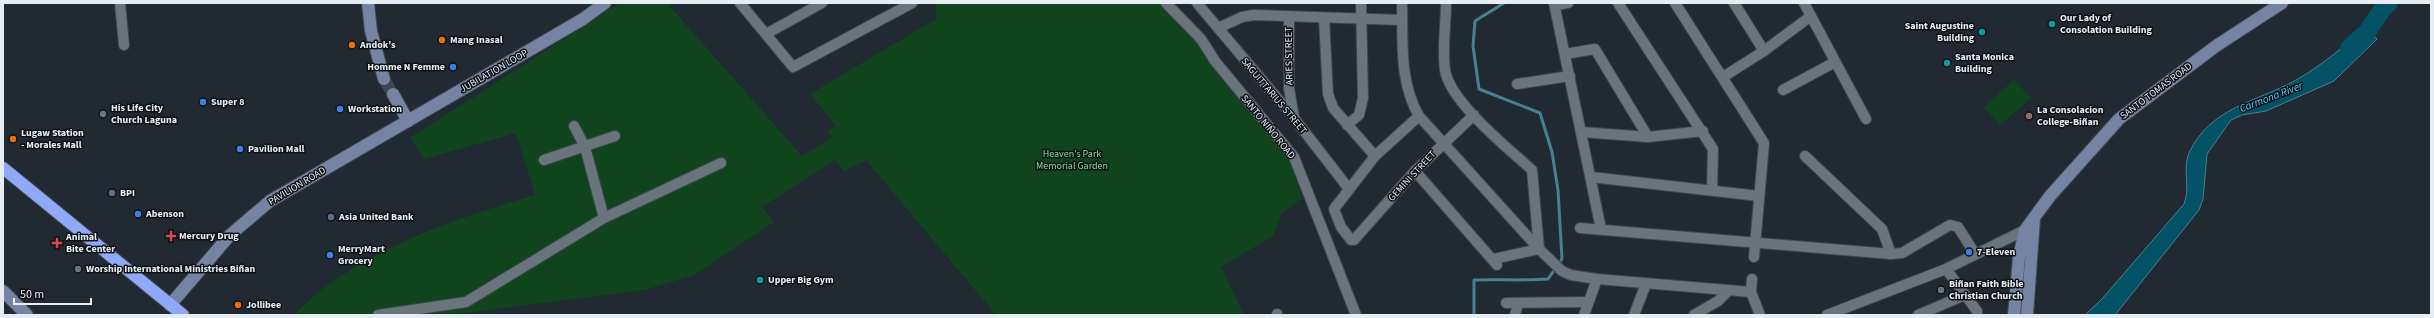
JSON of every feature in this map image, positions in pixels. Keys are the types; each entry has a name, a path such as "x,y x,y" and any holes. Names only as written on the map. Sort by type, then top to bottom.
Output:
{"highway":[{"path":"3,168 183,315"}],"main road":[{"path":"368,3 371,31 384,79"},
{"name":"JUBILATION LOOP","path":"408,121 583,19 605,3"},
{"name":"SANTO TOMAS ROAD","path":"2025,230 2050,196 2119,119 2216,46 2282,3"},
{"path":"393,94 408,121"},
{"name":"PAVILION ROAD","path":"170,305 230,235 270,201 408,121"},
{"path":"2027,315 2034,219"},
{"path":"2014,315 2019,257 2025,230"},
{"path":"3,291 28,315"}],"street":[{"path":"120,3 124,45"},
{"path":"740,3 794,67 912,3"},
{"path":"766,34 822,3"},
{"name":"SANTO NIÑO ROAD","path":"1166,3 1201,39 1215,61 1294,158 1356,315"},
{"name":"SAGUITTARIUS STREET","path":"1197,3 1294,118 1349,189"},
{"path":"1347,125 1358,115 1363,98 1362,3"},
{"path":"1402,3 1404,80 1407,93 1419,116 1539,249 1562,270 1572,275 1597,279 1751,292"},
{"path":"1446,3 1445,70 1452,90 1474,115 1532,170 1539,249"},
{"path":"1568,3 1554,4 1601,229"},
{"path":"1618,3 1703,131 1713,149 1712,190"},
{"path":"1675,3 1764,143 1754,257"},
{"path":"1734,3 1764,51"},
{"path":"1804,3 1866,119"},
{"path":"1218,28 1242,17 1254,15 1402,20"},
{"path":"1723,77 1764,51 1811,16"},
{"name":"ARIES STREET","path":"1289,17 1289,88 1294,118"},
{"path":"1324,18 1328,94 1333,108 1375,156"},
{"path":"1565,54 1595,49 1648,137"},
{"path":"1784,90 1835,62"},
{"path":"1517,84 1570,76"},
{"name":"GEMINI STREET","path":"1349,189 1334,209 1348,238 1354,240 1415,171 1474,115"},
{"path":"1349,189 1375,156 1419,116"},
{"path":"574,126 585,147 604,218"},
{"path":"1581,132 1648,137 1703,131"},
{"path":"544,160 615,136"},
{"path":"1805,156 1882,228 1891,254"},
{"path":"378,315 466,302 604,218 721,163"},
{"path":"1415,171 1496,262 1539,249"},
{"path":"1591,177 1760,196"},
{"path":"1580,228 1891,254 1902,253 1950,225 1958,227 1975,254"},
{"path":"1827,315 1844,312 1946,269 2025,230"},
{"path":"1946,269 1977,312 1976,315"},
{"path":"1584,315 1597,279"},
{"path":"1752,279 1751,292 1760,315"},
{"path":"1634,315 1646,284"},
{"path":"1694,315 1718,301 1728,291"},
{"path":"1918,315 1965,295"},
{"path":"1506,303 1588,302"},
{"path":"1516,315 1518,304"}],"green space":[{"name":"Heaven's Park Memorial Garden","path":"620,3 667,3 802,156 832,138 827,131 836,126 810,94 936,19 935,3 1171,3 1291,163 1302,198 1281,214 1273,236 1221,267 1244,315 996,315 866,160 844,171 835,160 762,207 774,222 694,275 644,290 450,315 294,315 319,292 375,255 438,227 535,195 516,133 424,159 410,138"},
{"path":"2014,80 2031,98 2000,125 1984,107"}],"water":[{"path":"2365,29 2377,39 2334,81 2266,111 2242,115 2231,120 2207,154 2203,199 2199,210 2115,315 2085,315 2102,299 2184,204 2187,192 2187,159 2198,138 2209,125 2222,115 2281,88 2305,75 2332,56"}],"waterway":[{"path":"1474,315 1474,280 1548,279 1562,259 1558,190 1552,152 1540,113 1479,89 1473,46 1475,21 1504,3"},
{"name":"Carmona River","path":"2349,48 2367,32 2381,11 2389,3"}],"tunnel":[{"path":"384,79 393,94"}],"place":[{"name":"Our Lady of Consolation Building","path":"2052,24"},
{"name":"Saint Augustine Building","path":"1982,32"},
{"name":"Mang Inasal","path":"442,40"},
{"name":"Andok's","path":"352,45"},
{"name":"Santa Monica Building","path":"1947,63"},
{"name":"Homme N Femme","path":"453,67"},
{"name":"Super 8","path":"203,102"},
{"name":"Workstation","path":"340,109"},
{"name":"His Life City Church Laguna","path":"103,114"},
{"name":"La Consolacion College-Biñan","path":"2029,116"},
{"name":"Lugaw Station - Morales Mall","path":"13,139"},
{"name":"Pavilion Mall","path":"240,149"},
{"name":"BPI","path":"112,193"},
{"name":"Abenson","path":"138,214"},
{"name":"Asia United Bank","path":"331,217"},
{"name":"Mercury Drug","path":"171,236"},
{"name":"Animal Bite Center","path":"57,243"},
{"name":"7-Eleven","path":"1969,252"},
{"name":"MerryMart Grocery","path":"330,255"},
{"name":"Worship International Ministries Biñan","path":"78,269"},
{"name":"Upper Big Gym","path":"760,280"},
{"name":"Biñan Faith Bible Christian Church","path":"1941,290"},
{"name":"Jollibee","path":"238,305"}]}
